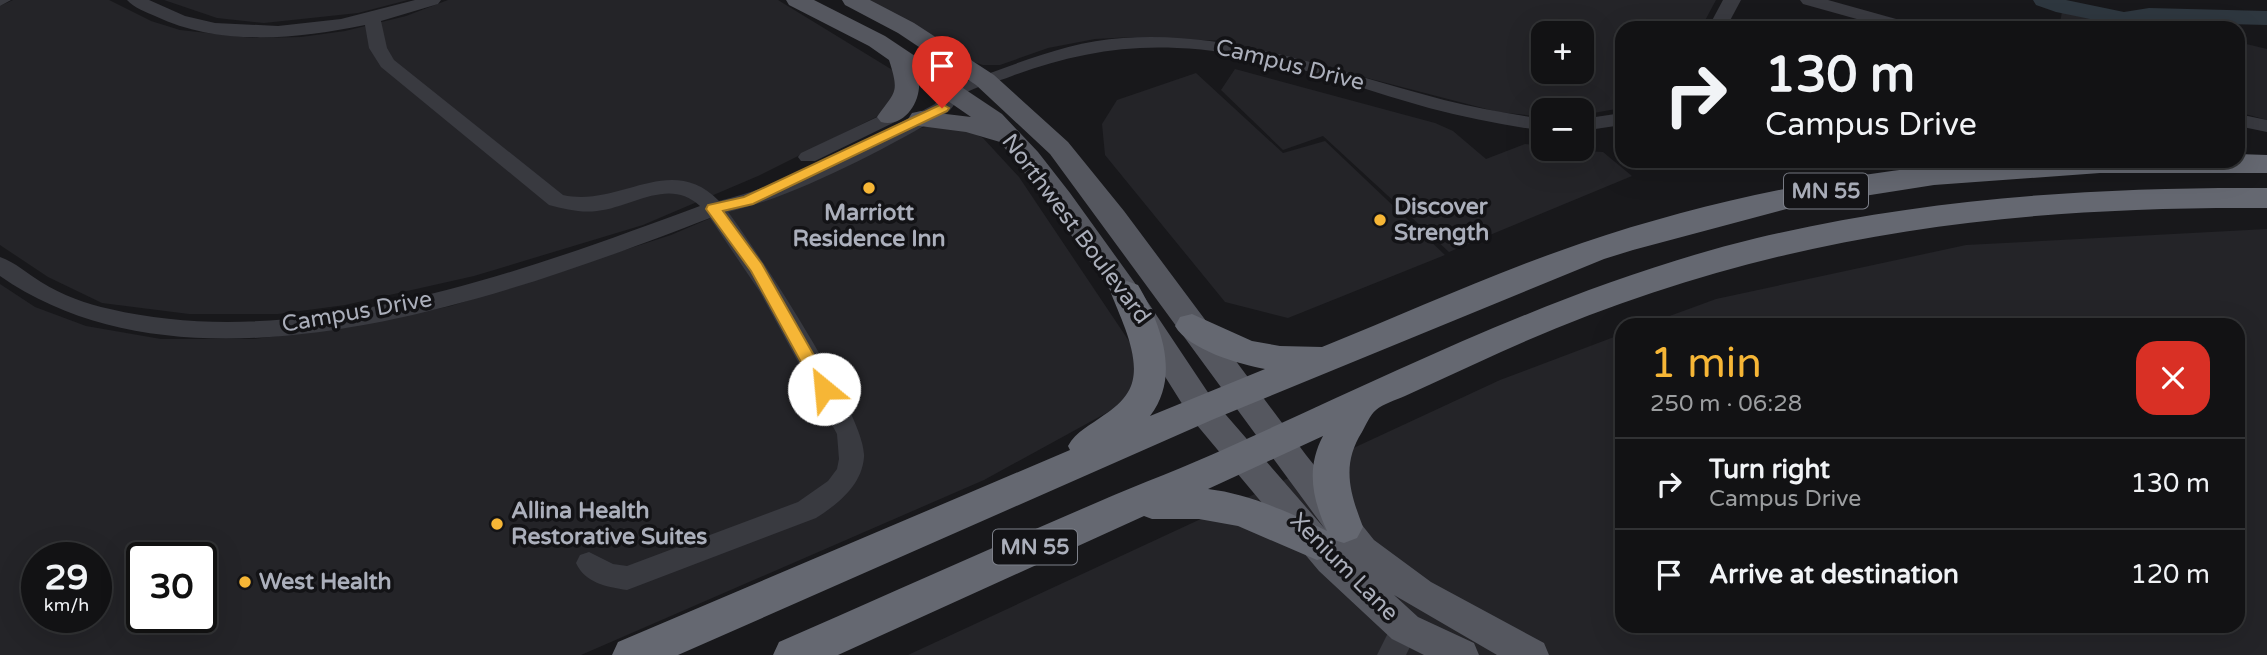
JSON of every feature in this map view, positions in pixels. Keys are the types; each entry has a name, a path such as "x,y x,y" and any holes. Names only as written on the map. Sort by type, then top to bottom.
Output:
{"highway":[{"name":"MN 55","path":"2245,163 2267,164"},
{"name":"MN 55","path":"633,655 1241,393 1593,251 1733,210 1822,191 2005,168"},
{"name":"MN 55","path":"794,655 1132,504 1243,458 1364,400 1588,300 1754,250 1838,232 2010,207 2190,197 2267,198"},
{"path":"1045,477 1140,404 1149,387 1151,368 1147,349 1126,293"},
{"path":"1192,326 1228,348 1258,356 1295,360 1335,355"},
{"path":"1132,504 1184,501 1226,506 1331,536 1330,455 1339,436 1364,400"}],"main road":[{"name":"Northwest Boulevard","path":"797,0 899,55 993,120 1012,139 1060,199 1126,293 1202,410 1243,458"},
{"name":"Northwest Boulevard","path":"853,0 906,28 985,79 1012,101 1059,148 1277,441"},
{"path":"890,117 904,104 908,94 908,81 899,55"},
{"path":"921,119 969,124 1012,139"},
{"name":"Xenium Lane","path":"1277,441 1331,536 1398,641 1461,655"},
{"name":"Xenium Lane","path":"1243,458 1331,536 1362,550 1418,593 1531,655"}],"street":[{"path":"136,0 184,21 245,30 312,28 372,18 432,0"},
{"path":"1721,21 1732,0"},
{"path":"1809,0 1884,21"},
{"path":"372,18 377,48 387,63 556,200 582,206 597,205 672,185 699,194 757,268 849,434 854,449 850,467 841,484 826,499 807,510 627,578 607,575 589,564"},
{"name":"Campus Drive","path":"713,209 739,190 930,98 954,92 1037,61 1092,47 1161,41 1264,53 1476,115 1531,123"},
{"name":"Campus Drive","path":"0,265 58,301 98,314 192,329 246,329 361,316 454,295 544,270 630,242 713,209 748,200 942,108 954,92"},
{"path":"1594,124 1615,120"},
{"path":"2245,121 2267,126"}],"shaded area":[{"path":"13,0 109,0 151,21 180,30 253,38 301,37 345,31 406,16 448,0 778,0 899,74 903,81 882,114 758,176 643,225 474,276 345,305 278,314 189,314 102,303 48,277 0,245 0,6"},
{"path":"164,0 408,0 358,13 264,23 217,18"},
{"path":"870,0 1716,0 1705,21 1615,21 1615,109 1594,113 1594,98 1531,98 1531,116 1498,112 1225,41 1133,37 1095,39 1048,48 1000,65 983,65 965,59"},
{"path":"2064,1 2149,21 2060,21"},
{"path":"2245,44 2267,49 2267,120 2245,114"},
{"path":"1235,69 1435,123 1453,131 1486,159 1525,144 1531,145 1531,161 1594,161 1594,152 1603,152 1615,162 1615,168 1622,168 1632,176 1449,252 1323,136 1283,150 1221,90"},
{"path":"1196,73 1283,153 1325,141 1445,255 1288,318 1225,302 1105,155 1102,124 1117,100"},
{"path":"941,124 964,128 983,138 1019,177 1135,350 1140,372 1130,400 984,480 581,655 0,655 0,284 35,307 86,326 161,339 253,339 349,327 451,306 671,235 921,128"},
{"path":"2267,229 2267,655 908,655 1500,380 1615,337 1615,633 2245,633 2245,318 1664,318 1716,299 1966,245"}],"waterway":[{"path":"2044,0 2064,7 2124,19 2149,15 2267,18"}],"place":[{"name":"Marriott Residence Inn","path":"869,188"},
{"name":"Discover Strength","path":"1380,220"},
{"name":"Allina Health Restorative Suites","path":"497,524"},
{"name":"West Health","path":"245,582"}],"route":[{"path":"824,389 789,321 757,268 713,209 748,200 942,108"}]}
